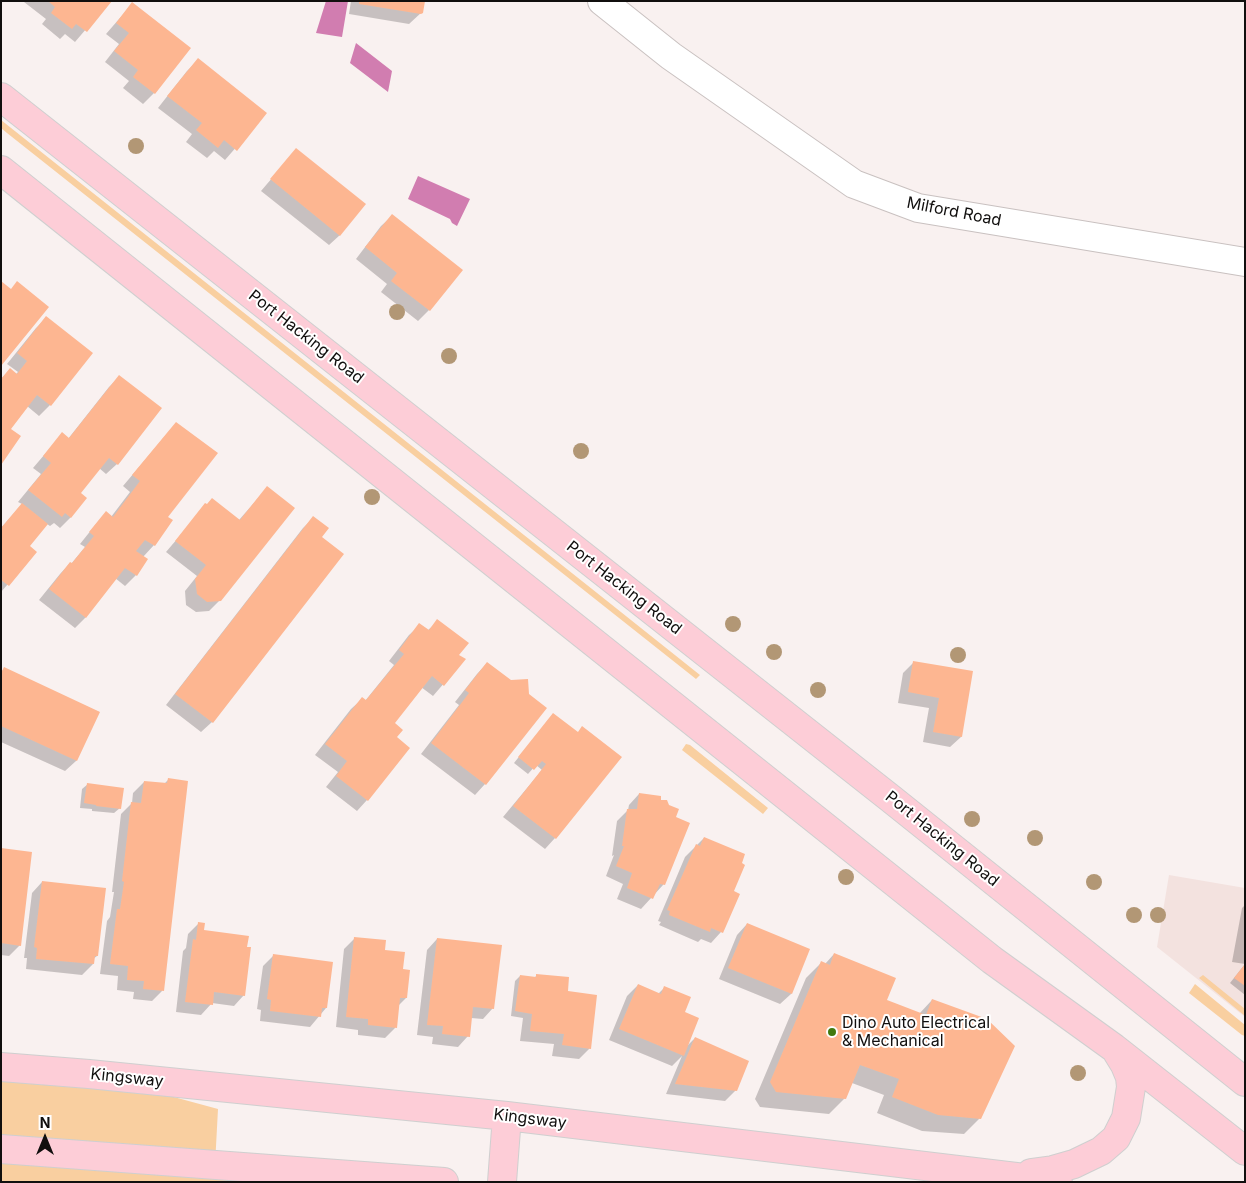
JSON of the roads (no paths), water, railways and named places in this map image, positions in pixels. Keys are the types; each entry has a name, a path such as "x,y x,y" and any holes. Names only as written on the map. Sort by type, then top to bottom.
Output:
{"main road":[{"name":"Port Hacking Road","path":"1,97 905,810 1245,1082"},
{"path":"1,170 992,960 1114,1048 1245,1151"},
{"path":"1002,1176 1053,1170 1074,1164 1101,1151 1116,1138 1126,1118 1131,1087 1130,1077 1125,1065 1114,1048"},
{"name":"Kingsway","path":"1,1067 90,1074 507,1116 1058,1182"},
{"path":"502,1182 507,1116"},
{"path":"1,1149 444,1182"}],"street":[{"name":"Milford Road","path":"602,1 671,56 854,184 918,208 1245,262"}],"place":[{"name":"Dino Auto Electrical & Mechanical","path":"832,1032"}]}
